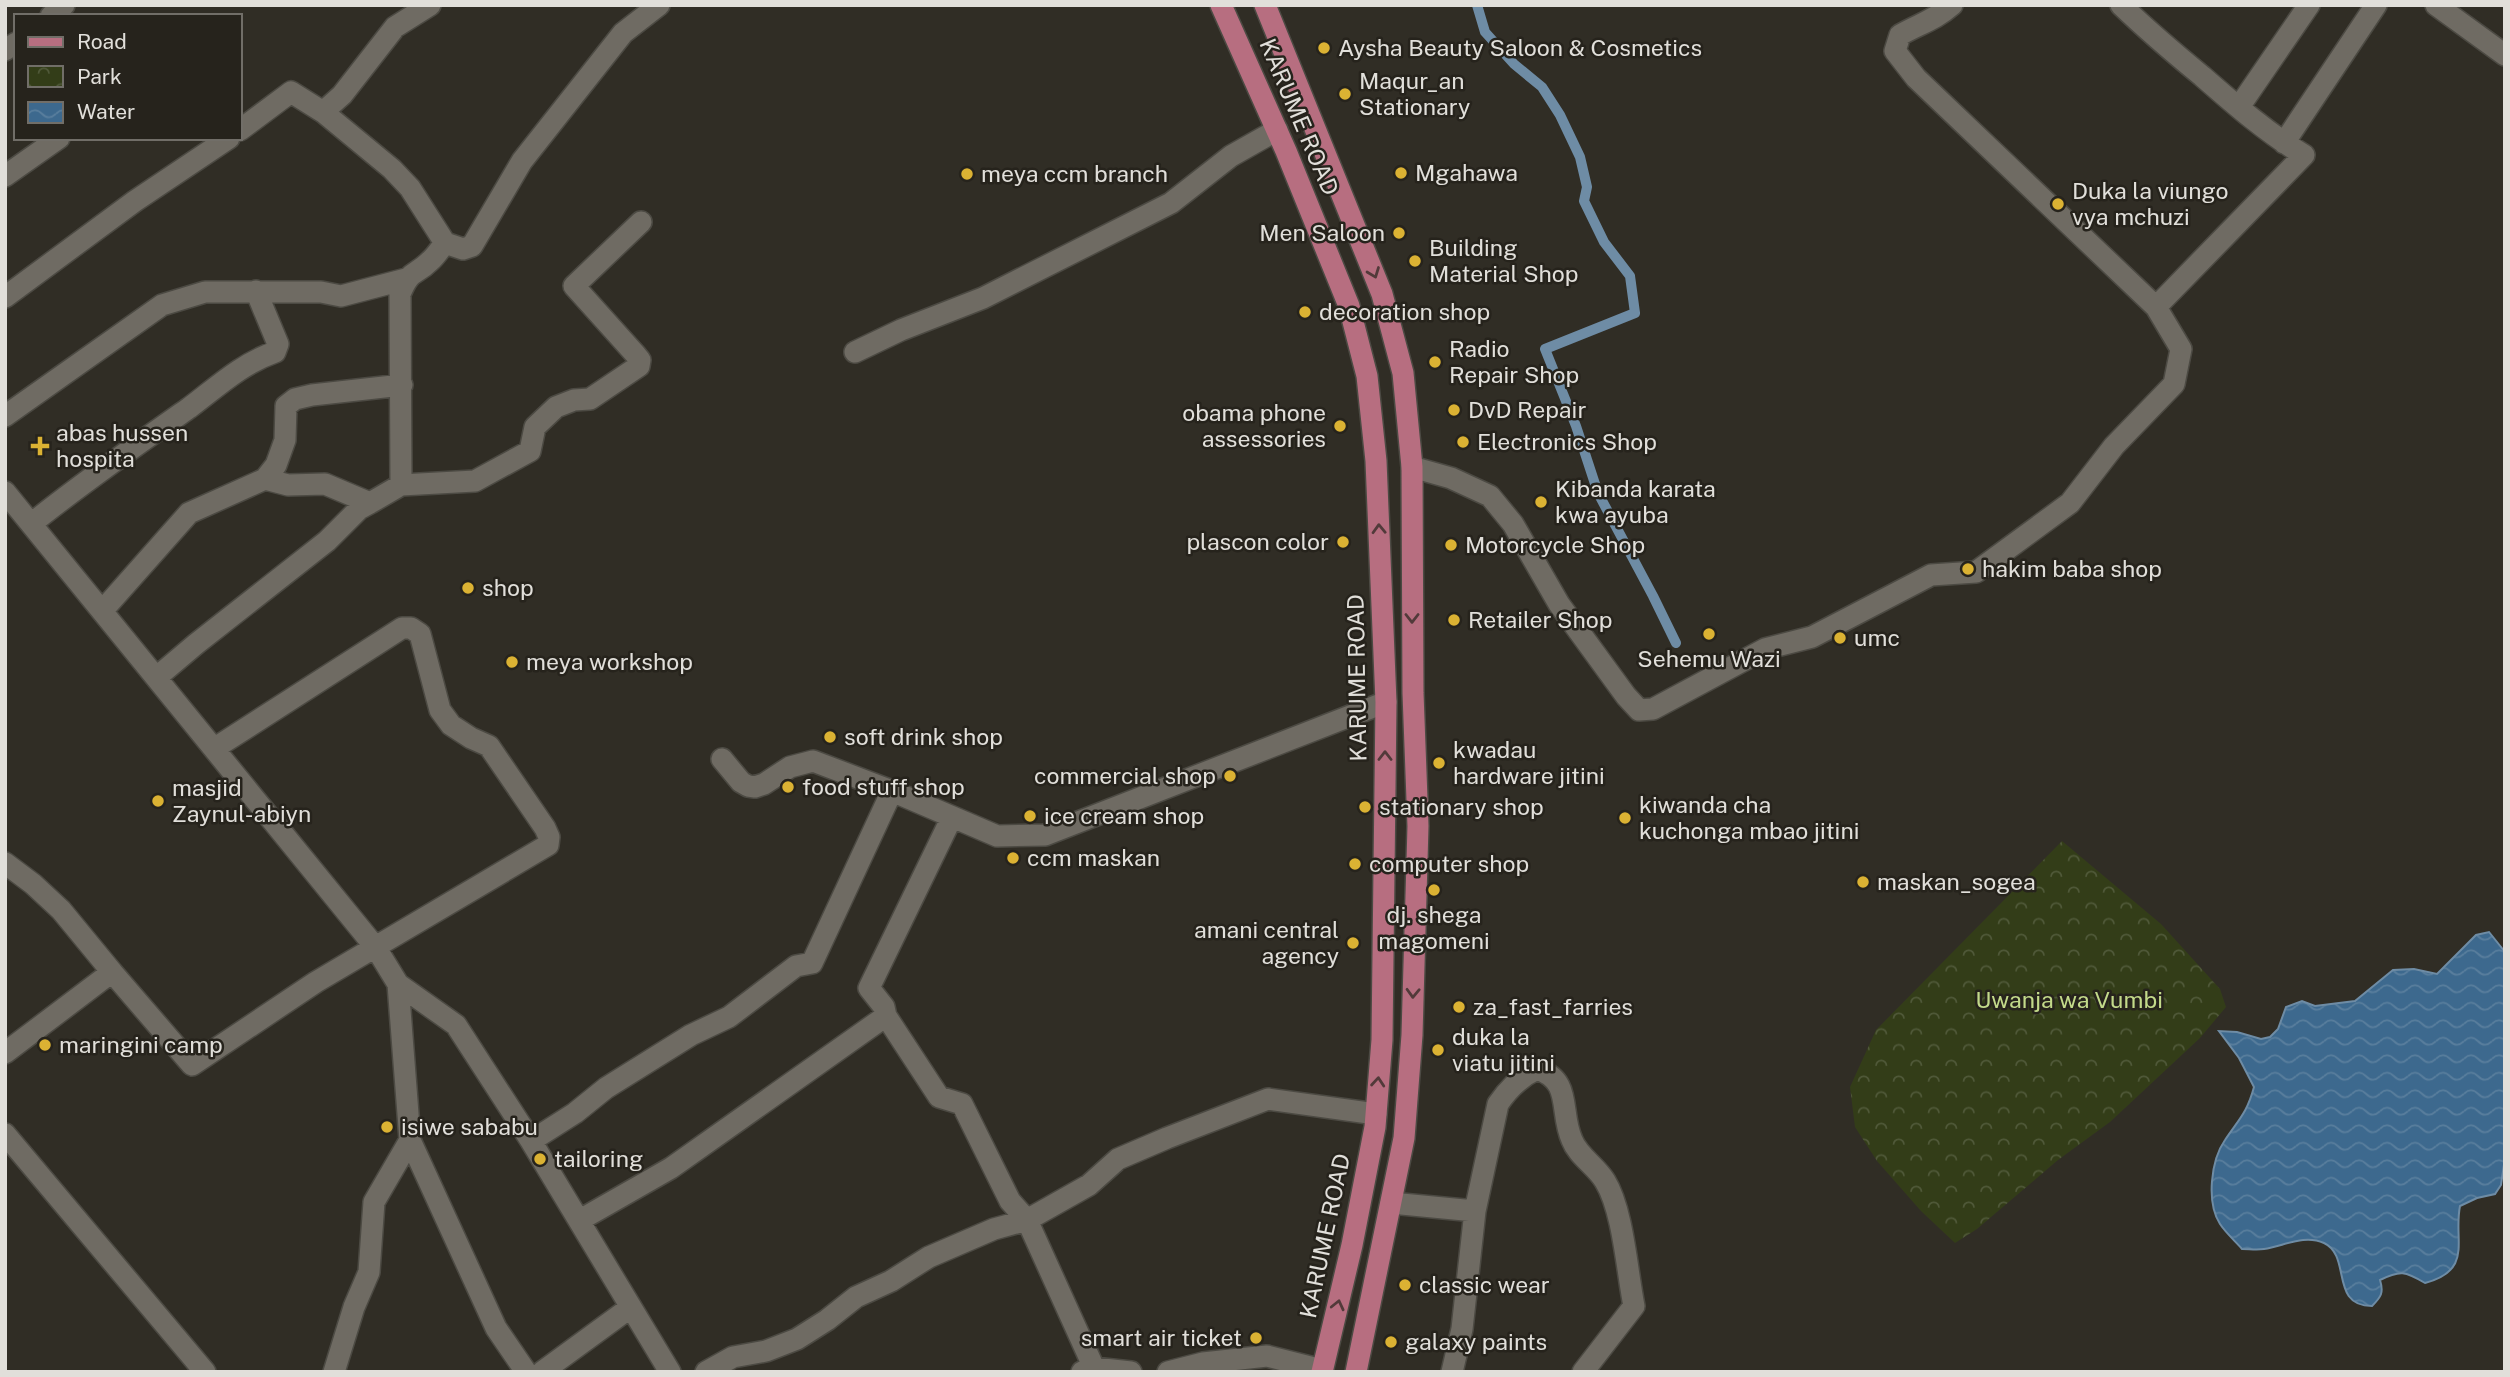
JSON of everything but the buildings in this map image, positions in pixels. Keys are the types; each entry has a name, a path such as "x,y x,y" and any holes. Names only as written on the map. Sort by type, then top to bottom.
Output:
{"main road":[{"name":"KARUME ROAD","path":"1221,5 1277,130 1349,306 1367,376 1376,461 1385,702 1382,1040 1376,1114 1352,1245 1322,1371"},
{"path":"1265,5 1382,294 1403,373 1412,467 1413,693 1418,826 1412,1035 1405,1138 1356,1372"}],"street":[{"path":"323,113 342,95 395,27 430,5"},
{"path":"242,128 290,92 323,113 392,169 410,188 445,243 463,249 472,246 522,160 623,33 659,5"},
{"path":"1412,467 1451,478 1490,496 1513,524 1559,604 1639,710 1653,709 1765,649 1812,637 1931,575 1976,572 2070,503 2114,446 2174,384 2181,349 2156,307 1916,78 1895,51 1900,34 1927,23 1952,5"},
{"path":"2121,5 2152,36 2284,143 2304,155 2225,233 2156,307"},
{"path":"2239,107 2309,5"},
{"path":"2284,143 2376,5"},
{"path":"2436,5 2505,55"},
{"path":"855,352 901,330 983,298 1171,203 1231,156 1277,130"},
{"path":"5,176 56,140"},
{"path":"5,297 135,201 226,140"},
{"path":"157,677 327,541 359,509 401,485 475,481 530,451 535,427 556,407 574,400 590,399 639,366 640,360 636,355 574,286 641,222"},
{"path":"401,485 400,294 406,279 430,262 445,243"},
{"path":"5,416 162,305 205,292 321,292 341,296 406,279"},
{"path":"31,524 89,478 233,373 252,360 275,352 278,344 256,291"},
{"path":"103,610 189,513 265,479 276,465 285,440 286,407 295,398 402,385"},
{"path":"265,479 288,485 325,484 370,502"},
{"path":"5,492 376,948 398,984 456,1026 580,1220 670,1372"},
{"path":"5,863 61,910 192,1065 316,982 548,845 549,837 489,746 451,725 440,710 419,634 411,628 402,628 215,748"},
{"path":"722,759 741,782 755,787 764,785 790,767 813,761 997,836 1045,835 1385,702"},
{"path":"531,1141 575,1113 627,1074 691,1035 729,1017 796,966 812,963 892,791"},
{"path":"952,817 869,988 884,1007 886,1016 939,1097 962,1104 1010,1201 1027,1220 1088,1370 1131,1372"},
{"path":"5,1053 111,972"},
{"path":"398,984 410,1140 496,1328 526,1372"},
{"path":"580,1220 671,1168 886,1016"},
{"path":"1452,1372 1462,1329 1475,1211 1498,1104 1508,1089 1526,1074 1537,1069 1549,1073 1559,1082 1566,1127 1574,1145 1605,1181 1615,1202 1634,1306 1583,1372"},
{"path":"706,1372 733,1357 766,1351 797,1339 856,1297 891,1281 929,1257 994,1229 1027,1220 1089,1185 1118,1159 1269,1099 1376,1114"},
{"path":"5,1134 205,1372"},
{"path":"334,1372 354,1307 369,1272 374,1202 410,1140"},
{"path":"1391,1203 1475,1211"},
{"path":"542,1372 631,1307"},
{"path":"1168,1372 1203,1363 1267,1356 1322,1371"}],"green space":[{"name":"Uwanja wa Vumbi","path":"2062,841 2161,924 2220,989 2226,1007 2200,1038 2110,1122 2058,1160 1977,1229 1955,1243 1921,1211 1877,1161 1855,1127 1850,1087 1876,1030"}],"water":[{"path":"2489,932 2505,952 2505,1158 2501,1185 2495,1194 2460,1206 2458,1252 2456,1262 2450,1270 2425,1283 2402,1273 2380,1280 2381,1294 2372,1306 2359,1304 2350,1298 2337,1258 2332,1249 2324,1243 2302,1240 2264,1249 2242,1249 2222,1227 2216,1215 2212,1181 2220,1148 2245,1110 2254,1087 2239,1058 2219,1031 2237,1032 2261,1039 2270,1037 2278,1029 2286,1007 2302,1001 2315,1006 2355,1001 2393,970 2414,969 2437,974 2476,935"}],"waterway":[{"path":"1477,5 1485,32 1514,64 1542,87 1560,115 1580,157 1587,187 1584,201 1604,242 1630,276 1635,313 1545,349 1576,426 1598,493 1676,643"}],"place":[{"name":"Aysha Beauty Saloon & Cosmetics","path":"1324,48"},
{"name":"Maqur_an Stationary","path":"1345,94"},
{"name":"Mgahawa","path":"1401,173"},
{"name":"meya ccm branch","path":"967,174"},
{"name":"Duka la viungo vya mchuzi","path":"2058,204"},
{"name":"Men Saloon","path":"1399,233"},
{"name":"Building Material Shop","path":"1415,261"},
{"name":"decoration shop","path":"1305,312"},
{"name":"Radio Repair Shop","path":"1435,362"},
{"name":"DvD Repair","path":"1454,410"},
{"name":"obama phone assessories","path":"1340,426"},
{"name":"Electronics Shop","path":"1463,442"},
{"name":"abas hussen hospita","path":"40,446"},
{"name":"Kibanda karata kwa ayuba","path":"1541,502"},
{"name":"plascon color","path":"1343,542"},
{"name":"Motorcycle Shop","path":"1451,545"},
{"name":"hakim baba shop","path":"1968,569"},
{"name":"shop","path":"468,588"},
{"name":"Retailer Shop","path":"1454,620"},
{"name":"Sehemu Wazi","path":"1709,634"},
{"name":"umc","path":"1840,638"},
{"name":"meya workshop","path":"512,662"},
{"name":"soft drink shop","path":"830,737"},
{"name":"kwadau hardware jitini","path":"1439,763"},
{"name":"commercial shop","path":"1230,776"},
{"name":"food stuff shop","path":"788,787"},
{"name":"masjid Zaynul-abiyn","path":"158,801"},
{"name":"stationary shop","path":"1365,807"},
{"name":"ice cream shop","path":"1030,816"},
{"name":"kiwanda cha kuchonga mbao jitini","path":"1625,818"},
{"name":"ccm maskan","path":"1013,858"},
{"name":"computer shop","path":"1355,864"},
{"name":"maskan_sogea","path":"1863,882"},
{"name":"dj. shega magomeni","path":"1434,890"},
{"name":"amani central agency","path":"1353,943"},
{"name":"za_fast_farries","path":"1459,1007"},
{"name":"maringini camp","path":"45,1045"},
{"name":"duka la viatu jitini","path":"1438,1050"},
{"name":"isiwe sababu","path":"387,1127"},
{"name":"tailoring","path":"540,1159"},
{"name":"classic wear","path":"1405,1285"},
{"name":"smart air ticket","path":"1256,1338"},
{"name":"galaxy paints","path":"1391,1342"}]}
